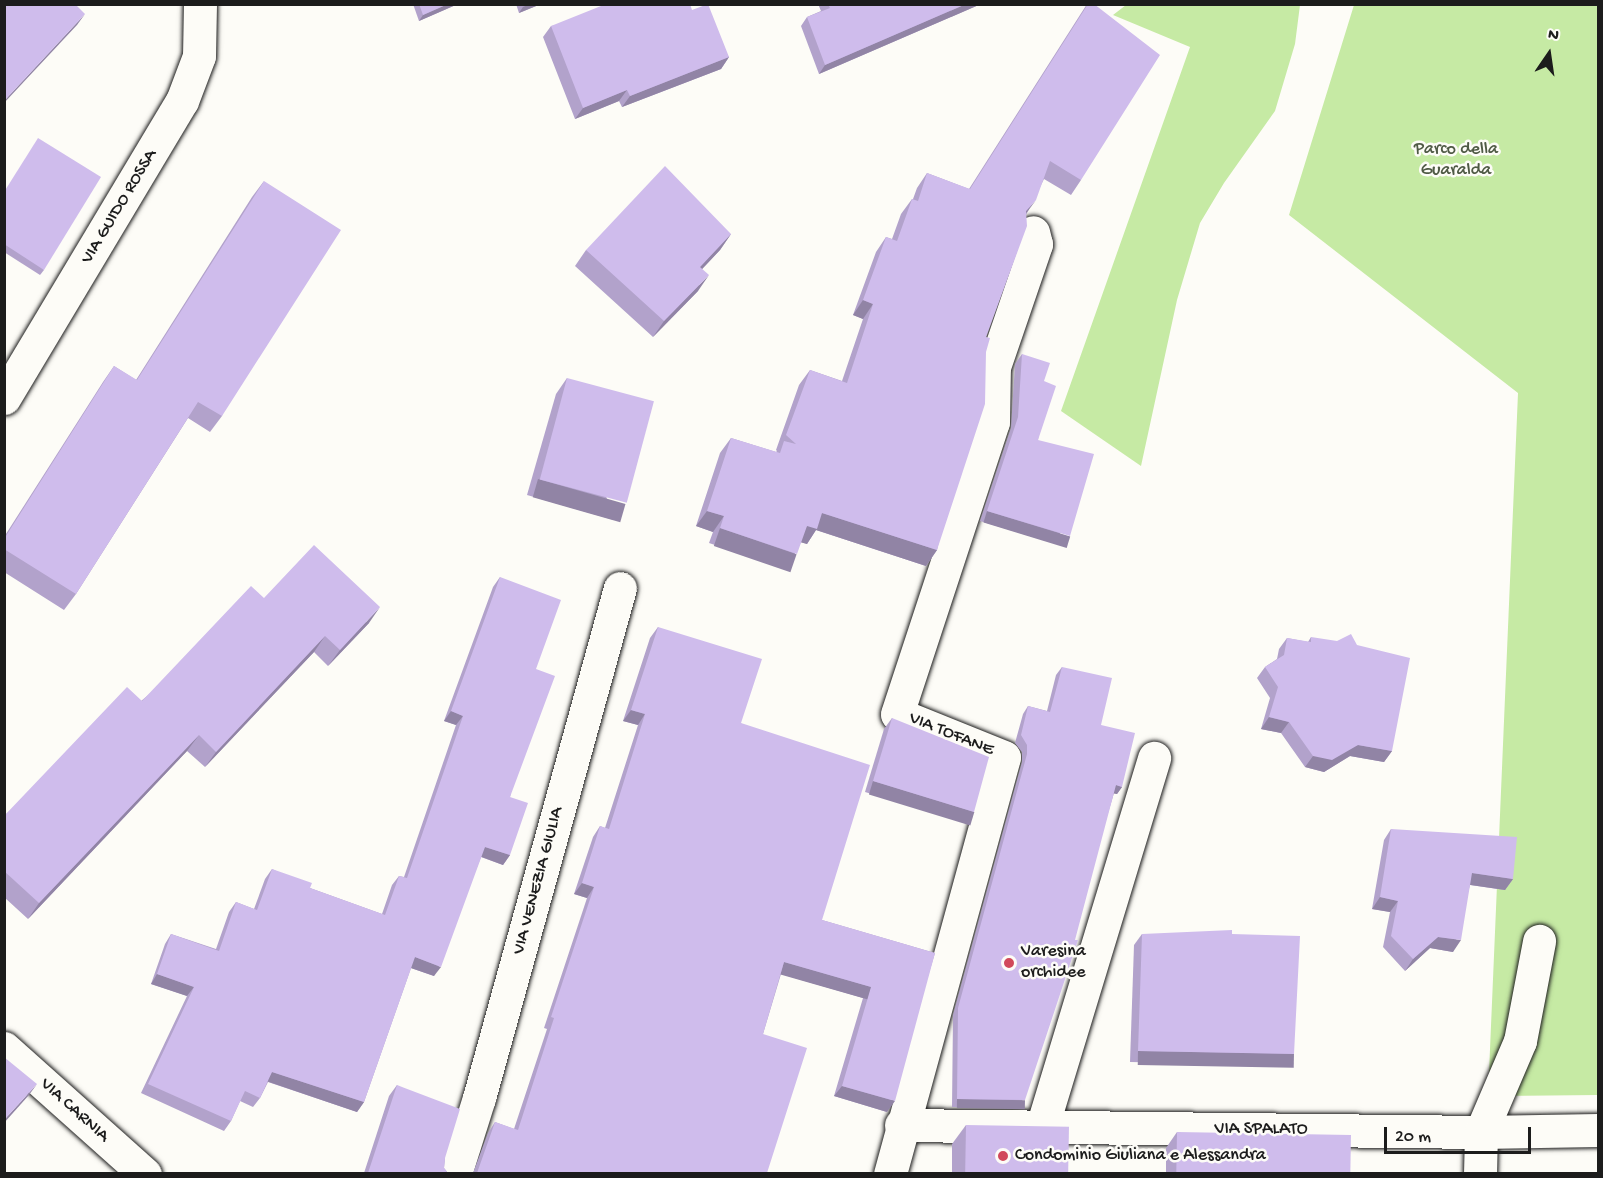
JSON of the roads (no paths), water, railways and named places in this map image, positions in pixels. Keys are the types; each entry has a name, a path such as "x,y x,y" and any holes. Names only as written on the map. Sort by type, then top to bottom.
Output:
{"street":[{"name":"VIA GUIDO ROSSA","path":"4,398 182,101 199,56 200,4"},
{"name":"VIA TOFANE","path":"890,1173 901,1125 1005,757 897,714 993,422 994,367 1036,244 1033,232"},
{"name":"VIA VENEZIA GIULIA","path":"455,1173 479,1098 620,588"},
{"path":"1042,1127 1154,758"},
{"path":"1480,1173 1480,1132 1520,1041 1539,941"},
{"name":"VIA CARNIA","path":"4,1048 145,1173"},
{"name":"VIA SPALATO","path":"901,1125 1480,1132 1599,1130"}],"place":[{"name":"Varesina orchidee","path":"1009,963"},
{"name":"Condominio Giuliana e Alessandra","path":"1003,1156"}],"park label":[{"name":"Parco della Guaralda","path":"1456,161"}]}
